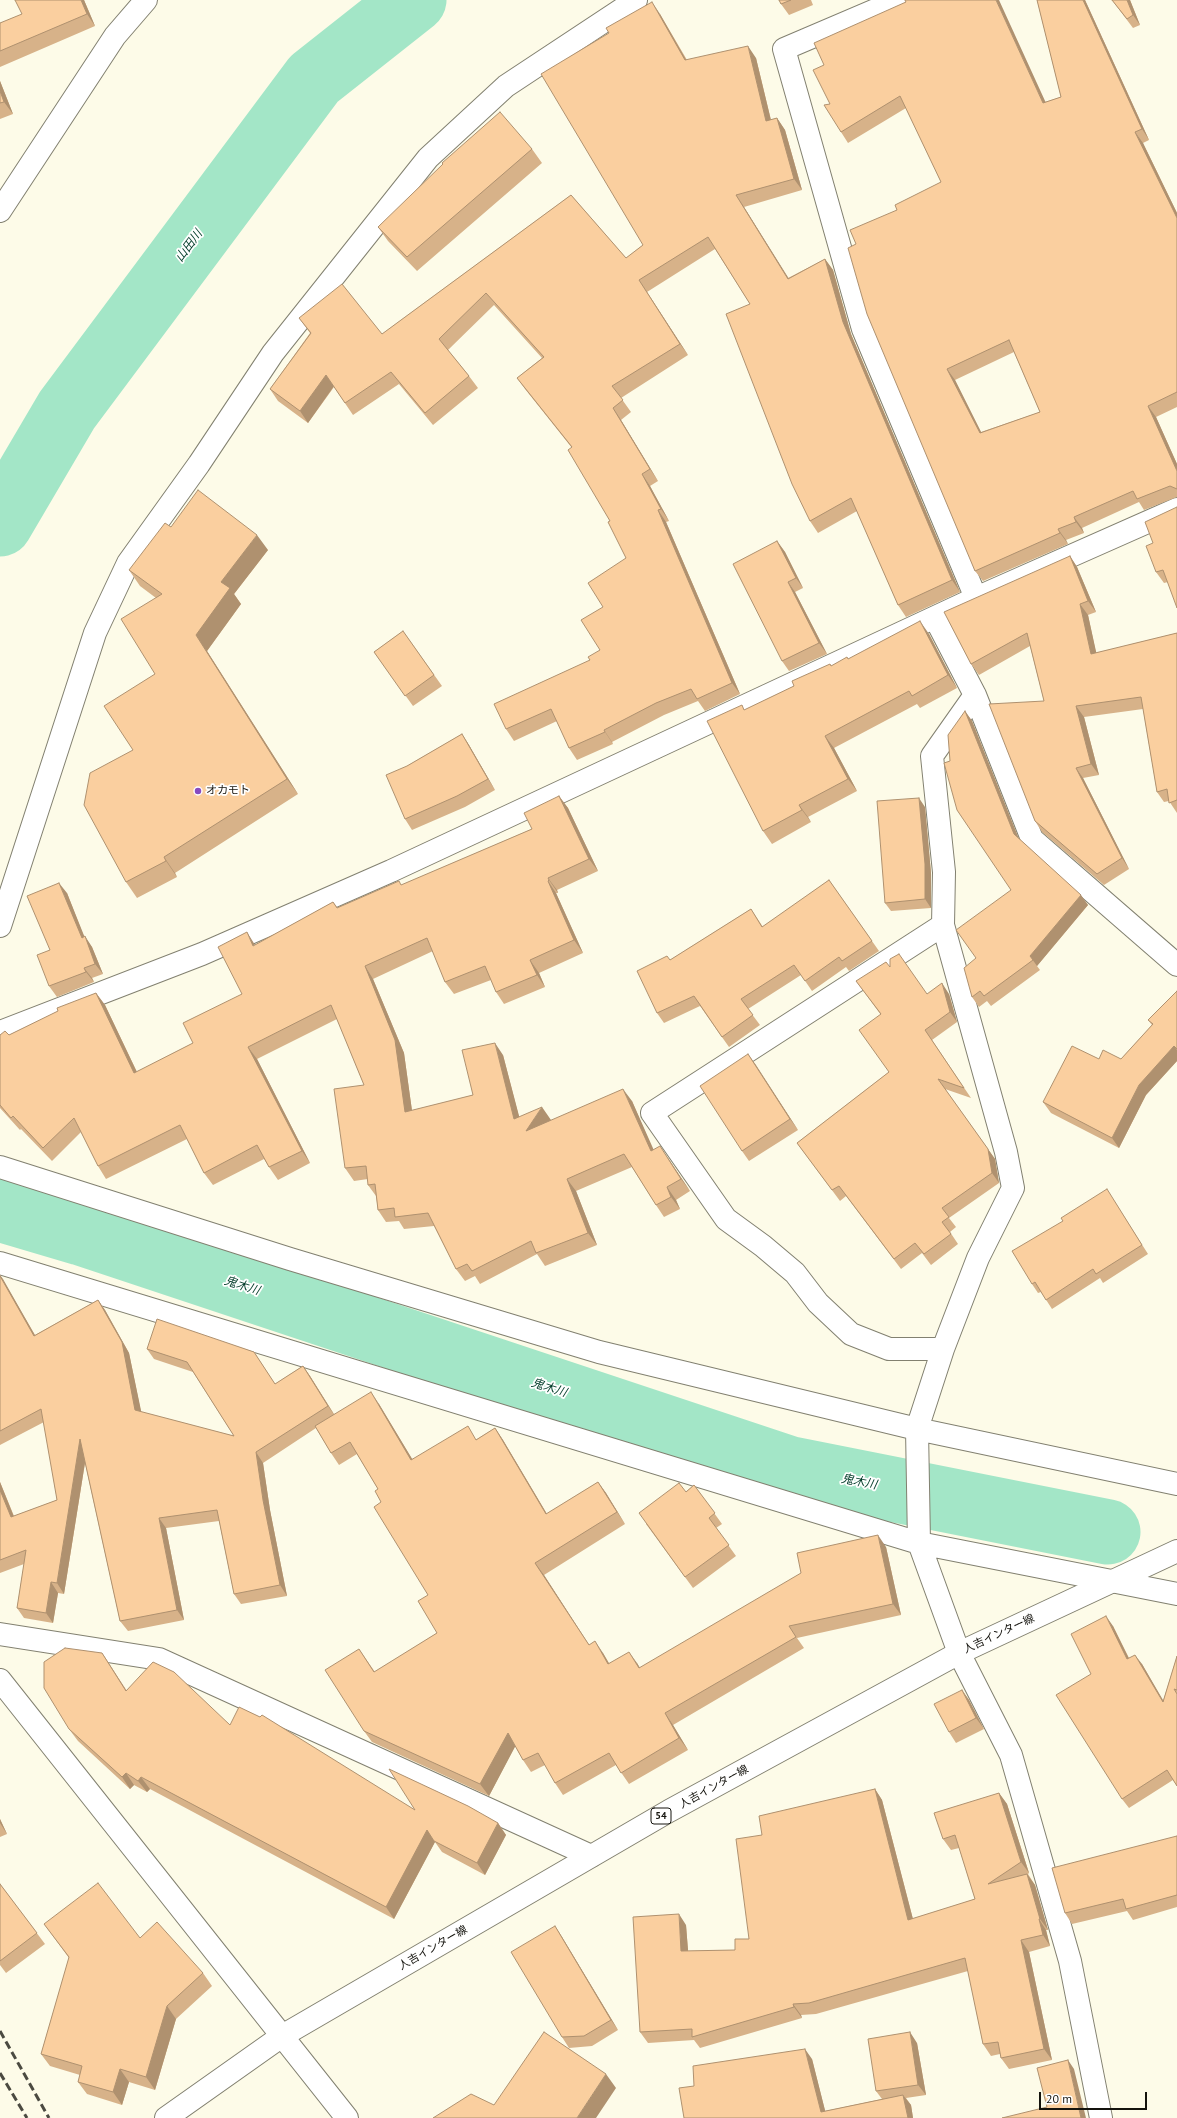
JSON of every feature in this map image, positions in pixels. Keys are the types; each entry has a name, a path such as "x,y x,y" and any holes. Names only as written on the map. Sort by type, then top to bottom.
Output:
{"street":[{"path":"0,211 115,36 146,0"},
{"path":"0,926 96,633 128,563 199,464 274,353 428,158 506,86 636,0"},
{"path":"899,0 784,49 862,329 976,598"},
{"path":"0,1032 210,951 398,867 976,598 1177,509"},
{"path":"934,618 975,695 1032,839 1177,965"},
{"path":"975,695 932,756 944,872 944,925 1006,1152 1013,1188 978,1258 943,1349 917,1429 919,1543 960,1652 1011,1755 1070,1961 1101,2118"},
{"path":"943,1349 889,1349 851,1334 818,1303 795,1273 763,1246 726,1219 652,1113 944,925"},
{"path":"0,1167 290,1259 599,1352 917,1429 1177,1484"},
{"path":"0,1263 919,1543 1113,1580 1177,1594"},
{"name":"人吉インター線","path":"166,2118 282,2036 668,1811 960,1652 1177,1551"},
{"path":"0,1634 160,1659 592,1856"},
{"path":"0,1680 347,2118"}],"building":[{"path":"15,0 81,0 87,14 0,51 0,23 22,14"},
{"path":"779,0 791,0 781,4"},
{"path":"905,0 996,0 1043,103 1061,97 1037,0 1083,0 1142,129 1135,132 1177,218 1177,392 1148,406 1177,471 1177,489 1170,486 1137,499 1133,491 1074,517 1076,522 1058,529 1060,533 975,571 867,314 848,248 856,244 850,230 897,210 895,205 941,182 900,96 841,132 824,105 830,104 813,70 824,65 814,43 906,2","holes":["1009,340 1040,412 980,433 947,369"]},
{"path":"1112,0 1127,0 1133,15 1127,19"},
{"path":"652,2 685,60 748,46 766,121 777,118 794,179 736,195 788,279 825,259 843,322 952,580 898,605 851,498 810,521 792,484 726,314 750,304 708,237 639,280 680,344 612,386 623,400 613,408 650,469 642,474 661,509 658,510 732,683 697,699 691,689 656,703 604,730 605,732 569,748 551,709 506,729 494,704 590,660 588,657 600,650 581,620 603,607 588,583 626,558 608,522 610,521 568,450 572,447 517,378 544,357 486,293 439,339 469,376 425,413 391,372 345,403 326,375 300,411 270,389 311,333 299,318 342,284 382,334 571,195 626,258 643,245 541,74 609,33 606,28"},
{"path":"0,91 4,102 0,103"},
{"path":"500,112 532,149 407,257 378,227 443,164 442,163"},
{"path":"198,490 257,535 221,582 230,588 196,635 287,779 164,857 166,861 126,882 84,805 90,773 133,750 104,706 155,674 121,619 162,594 129,570 165,523 171,527"},
{"path":"1177,507 1177,608 1163,570 1156,572 1146,546 1153,543 1145,522"},
{"path":"777,541 796,578 788,582 819,643 782,661 733,564"},
{"path":"1070,556 1088,601 1080,604 1091,654 1177,633 1177,800 1169,803 1167,789 1157,792 1141,697 1076,706 1091,764 1076,768 1122,858 1097,874 1035,821 989,704 1044,701 1027,633 971,664 944,612"},
{"path":"920,621 948,675 912,696 909,691 825,736 848,779 799,805 802,810 763,831 707,721 742,705 744,710 794,686 792,681 830,664 831,666 847,657 848,659"},
{"path":"403,631 434,675 405,696 374,652"},
{"path":"965,711 1014,834 1081,895 1030,956 1033,960 984,996 980,991 972,997 964,968 976,958 956,930 1011,890 957,810 944,763 950,761 948,735"},
{"path":"462,734 488,779 457,796 405,819 386,775 407,766"},
{"path":"559,796 589,859 548,878 574,940 530,960 537,975 496,992 485,966 445,982 427,938 365,966 395,1040 405,1112 473,1095 462,1050 495,1043 514,1119 542,1107 526,1131 623,1089 651,1151 660,1146 681,1179 667,1187 671,1197 656,1205 624,1154 567,1179 588,1233 536,1253 531,1241 472,1271 467,1264 456,1269 428,1213 395,1217 394,1208 378,1210 375,1184 368,1185 366,1166 345,1168 334,1089 364,1085 331,1005 248,1047 302,1151 269,1167 257,1145 204,1173 180,1125 98,1166 74,1118 43,1148 13,1116 11,1118 0,1105 0,1035 5,1031 9,1035 58,1011 57,1008 96,993 134,1073 193,1043 183,1023 242,994 218,947 247,932 253,946 333,902 337,908 399,881 401,885 532,829 524,813"},
{"path":"919,798 925,864 925,899 885,903 877,801"},
{"path":"829,880 872,941 842,961 839,957 805,981 794,965 741,999 753,1015 722,1037 694,996 657,1013 637,971 667,956 670,960 751,909 762,927"},
{"path":"59,883 82,938 85,936 95,964 84,968 86,972 49,986 37,955 50,950 27,896"},
{"path":"899,954 927,994 942,983 950,1012 925,1030 964,1088 938,1079 988,1149 992,1173 942,1208 949,1217 942,1222 951,1234 924,1254 915,1243 894,1259 839,1186 832,1190 797,1143 889,1072 859,1030 881,1014 856,981 886,962 890,967 890,959"},
{"path":"1177,991 1177,1049 1174,1046 1139,1085 1112,1138 1043,1102 1072,1046 1099,1059 1103,1050 1121,1059 1153,1024 1148,1020"},
{"path":"748,1054 790,1119 742,1151 700,1086"},
{"path":"1107,1189 1142,1245 1096,1274 1093,1269 1046,1300 1035,1282 1032,1284 1012,1251 1063,1221 1061,1218"},
{"path":"0,1276 34,1336 98,1300 122,1342 135,1410 234,1436 187,1362 147,1349 157,1319 254,1352 275,1384 303,1366 328,1406 256,1452 263,1500 280,1585 234,1594 217,1510 159,1518 177,1610 120,1621 80,1439 57,1583 51,1582 46,1613 17,1608 26,1550 0,1560 0,1490 11,1517 57,1500 41,1409 0,1431"},
{"path":"371,1392 411,1460 468,1426 476,1440 495,1428 546,1514 598,1482 617,1512 535,1563 589,1645 595,1641 608,1664 629,1652 639,1668 801,1573 797,1553 878,1535 893,1604 789,1626 796,1637 665,1713 679,1738 621,1773 609,1753 555,1783 538,1753 523,1760 508,1733 480,1784 364,1731 325,1670 359,1649 374,1672 437,1633 418,1601 428,1595 374,1507 381,1502 375,1491 378,1489 350,1442 331,1453 315,1426"},
{"path":"679,1483 686,1492 694,1485 715,1513 709,1518 729,1545 685,1577 639,1513"},
{"path":"1106,1616 1127,1659 1135,1655 1163,1702 1177,1656 1177,1690 1174,1689 1177,1694 1177,1786 1167,1770 1122,1799 1056,1695 1091,1674 1071,1634"},
{"path":"65,1648 102,1653 126,1691 153,1662 174,1672 230,1725 239,1707 260,1717 262,1715 415,1810 389,1769 468,1806 498,1823 477,1863 434,1841 427,1830 386,1907 141,1777 138,1781 126,1773 122,1777 69,1729 44,1688 44,1662"},
{"path":"962,1690 976,1718 949,1732 934,1704"},
{"path":"875,1789 908,1920 975,1899 955,1835 943,1839 934,1813 999,1793 1021,1862 988,1884 1027,1874 1043,1935 1021,1940 1044,2049 1001,2058 998,2042 983,2044 965,1958 809,2003 793,2004 794,2007 692,2037 692,2029 640,2032 633,1917 679,1914 681,1951 735,1950 735,1939 749,1939 736,1839 762,1835 759,1816"},
{"path":"1177,1836 1177,1895 1126,1909 1123,1899 1065,1913 1052,1868"},
{"path":"98,1883 140,1938 157,1922 203,1973 167,2006 146,2077 120,2069 113,2092 78,2082 82,2066 41,2054 69,1957 44,1924"},
{"path":"0,1884 37,1933 0,1961"},
{"path":"555,1926 611,2020 584,2036 562,2037 511,1952"},
{"path":"544,2032 606,2074 577,2118 433,2118 471,2094 494,2105"},
{"path":"910,2032 918,2085 876,2091 868,2039"},
{"path":"805,2049 821,2112 903,2095 908,2118 684,2118 679,2088 694,2086 693,2066"},
{"path":"1068,2060 1081,2118 1002,2118 1047,2107 1037,2068"}],"waterway":[{"name":"山田川","path":"0,524 67,410 314,79 414,0"},
{"name":"鬼木川","path":"0,1209 81,1233 791,1469 1108,1532"}],"railway":[{"path":"0,2031 49,2118"},
{"path":"0,2073 27,2118"}],"place":[{"name":"オカモト","path":"198,791"}]}
